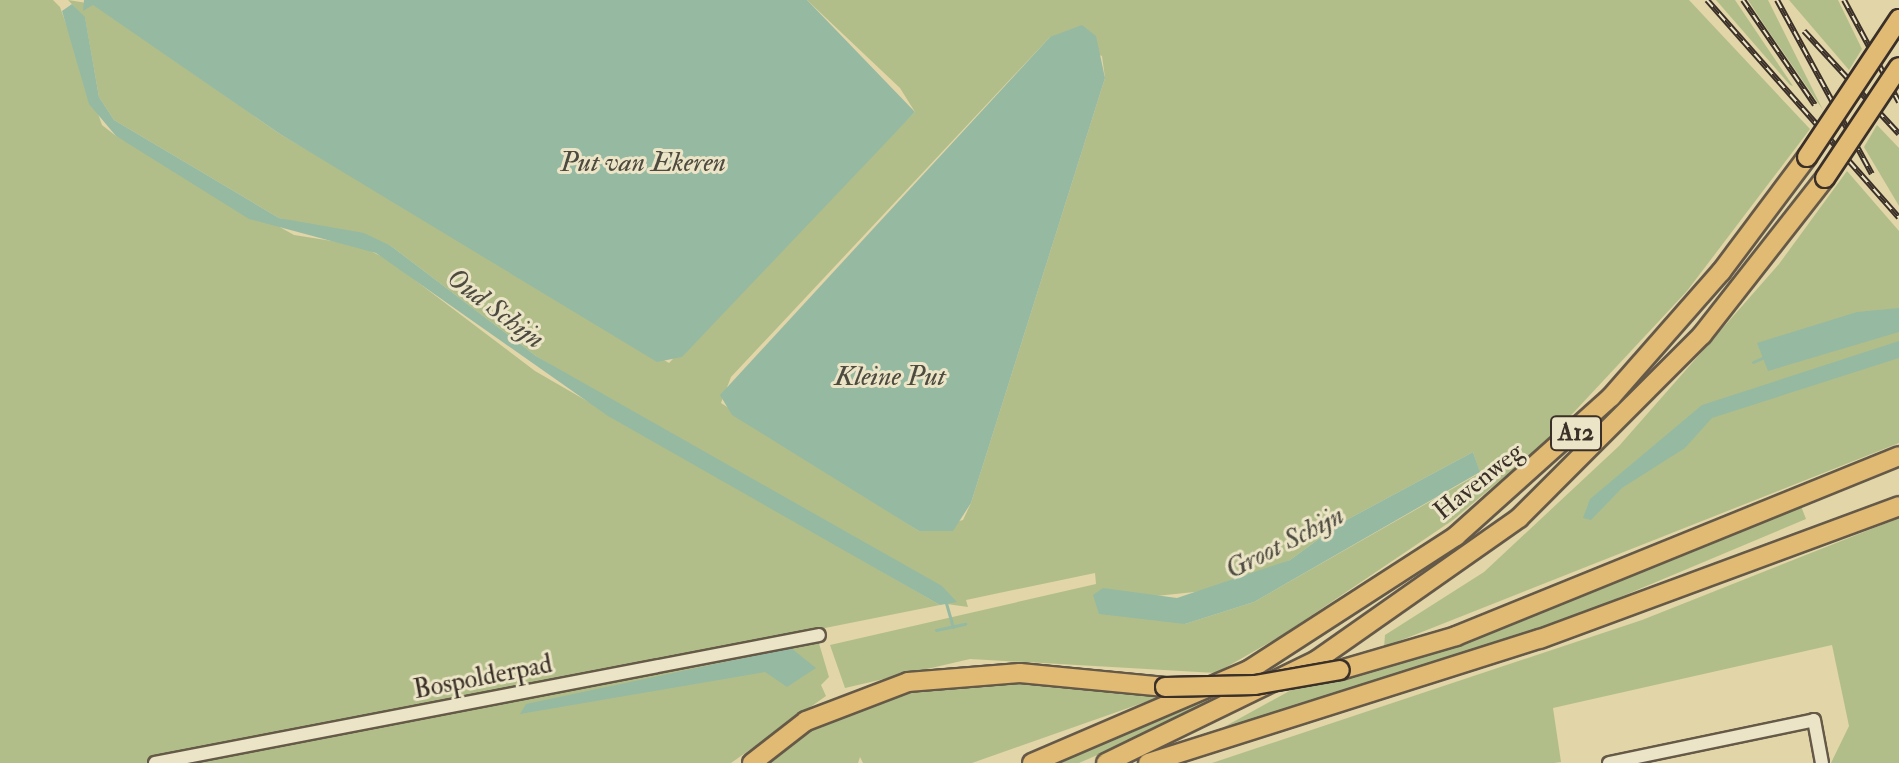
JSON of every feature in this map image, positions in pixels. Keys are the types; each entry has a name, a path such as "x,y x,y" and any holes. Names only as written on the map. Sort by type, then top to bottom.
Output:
{"highway":[{"name":"Havenweg","path":"1032,763 1249,670 1456,536 1611,397 1721,272 1807,157 1899,19"},
{"name":"Havenweg","path":"1106,763 1317,660 1519,518 1694,345 1825,178 1899,67"},
{"path":"752,763 831,709 908,682 983,673 1165,687 1255,685 1340,670 1456,636 1899,456"},
{"path":"1148,763 1555,634 1899,506"}],"street":[{"name":"Bospolderpad","path":"155,763 819,635"},
{"path":"1609,763 1814,720 1822,763"}],"shaded area":[{"path":"0,0 53,0 60,7 102,125 116,136 294,235 358,245 387,259 535,371 940,605 815,630 829,677 821,685 826,696 731,763 0,763"},
{"path":"68,0 93,4 280,134 669,363 915,112 900,88 807,0 1689,0 1810,129 1687,291 1547,441 1453,520 1281,636 1216,673 970,659 845,688 830,645 1096,584 1095,573 966,600 968,607 947,604 536,356 391,246 279,218 114,120 99,97 85,18","holes":["1050,37 1102,56 1105,78 971,503 963,520 919,531 721,403 731,377","1473,452 1480,473 1254,602 1185,624 1146,597 1214,590 1290,560 1339,524"]},
{"path":"1716,0 1735,0 1793,86 1790,85"},
{"path":"1748,0 1768,0 1823,110 1765,26"},
{"path":"1789,0 1838,0 1862,49 1849,70"},
{"path":"1877,125 1899,148 1899,206 1864,147"},
{"path":"1847,171 1899,231 1899,443 1384,647 1385,635 1484,572 1619,446 1779,264"},
{"path":"1799,501 1806,519 1525,637 1204,738 1293,689 1379,667"},
{"path":"1899,518 1899,763 1831,763 1849,726 1832,645 1553,708 1561,762 1212,763 1642,620"},
{"path":"988,678 1168,694 972,763 863,763 860,757 858,763 763,763 811,728 909,687"},
{"path":"1220,694 1237,694 1079,763 1056,763"}],"water":[{"name":"Put van Ekeren","path":"84,0 807,0 915,112 682,357 657,362 280,134 93,5 83,11"},
{"path":"72,4 85,17 99,97 114,120 279,218 364,233 391,246 536,356 942,586 957,602 940,605 608,416 376,253 249,219 116,136 89,104 62,11"},
{"name":"Kleine Put","path":"1082,25 1096,36 1105,78 971,503 953,531 919,531 732,415 720,395 1050,37"},
{"path":"1899,308 1899,332 1768,371 1757,343 1857,312"},
{"path":"1899,341 1899,358 1712,418 1685,448 1622,488 1591,520 1583,518 1590,499 1702,405"},
{"path":"1473,452 1480,472 1254,602 1185,624 1099,614 1093,595 1103,588 1177,598 1290,560 1339,524"},
{"path":"791,648 816,668 787,687 765,672 520,714 526,704"}],"waterway":[{"name":"Groot Schijn","path":"1753,362 1764,357"},
{"name":"Oud Schijn","path":"946,603 953,627"},
{"name":"Oud Schijn","path":"936,630 965,624"}],"railway":[{"path":"1707,0 1899,218"},
{"path":"1743,0 1815,105"},
{"path":"1777,0 1872,174"},
{"path":"1844,0 1899,102"},
{"path":"1804,31 1899,134"}]}
